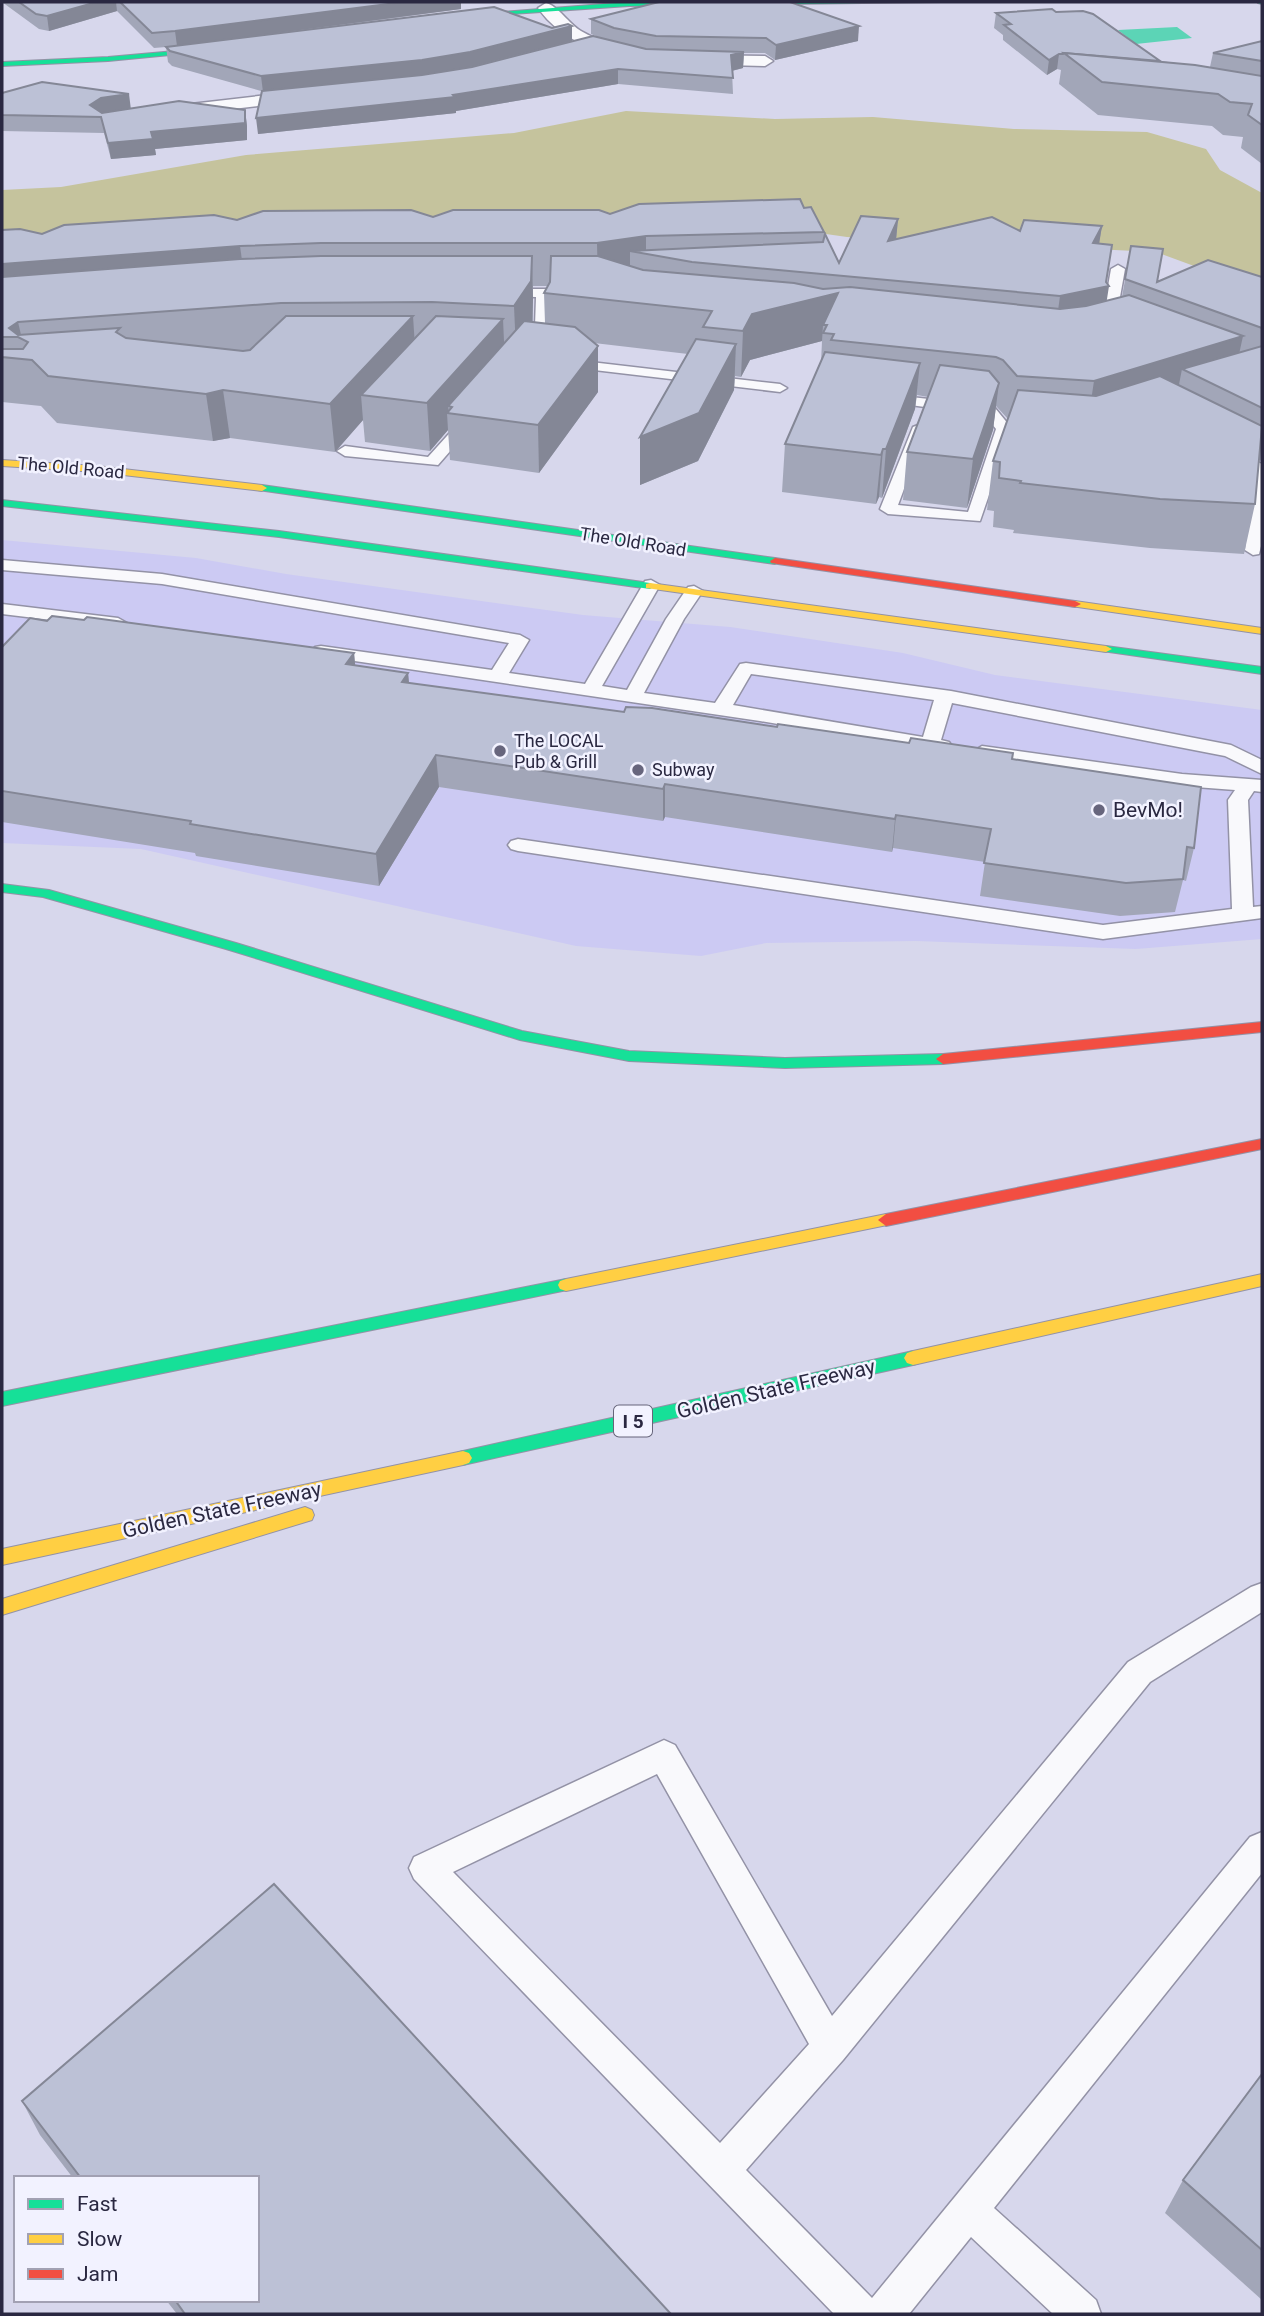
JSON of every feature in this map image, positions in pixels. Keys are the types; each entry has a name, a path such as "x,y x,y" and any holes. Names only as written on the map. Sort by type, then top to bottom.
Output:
{"main road":[{"path":"440,18 546,8 631,4 843,6 939,2"},
{"path":"2,64 108,59 239,47"},
{"name":"The Old Road","path":"2,463 97,469 290,491 1262,631"},
{"name":"The Old Road","path":"2,503 279,534 1262,671"},
{"path":"2,510 52,510"},
{"path":"2,888 44,893 231,946 520,1035 629,1056 785,1063 944,1059 1262,1027"},
{"path":"2,1399 1262,1144"},
{"name":"Golden State Freeway","path":"2,1556 565,1436 1262,1280"},
{"path":"382,1492 565,1436"},
{"path":"2,1607 316,1512"}],"street":[{"path":"546,8 557,23 592,44 650,55"},
{"path":"565,51 592,44"},
{"path":"680,59 765,61"},
{"path":"142,115 205,105 324,93"}],"lane":[{"path":"1100,338 1120,333 1108,327 1118,269"},
{"path":"488,293 598,293"},
{"path":"543,293 542,326 526,361 780,388"},
{"path":"873,397 990,411 1004,429 1055,434"},
{"path":"928,403 888,509 974,519 1004,429"},
{"path":"354,442 345,451 432,462 477,410"},
{"path":"1214,446 1262,470 1253,550"},
{"path":"2,565 162,579 520,640 498,676"},
{"path":"591,690 651,585"},
{"path":"633,696 678,613 694,591"},
{"path":"2,628 11,610 138,625"},
{"path":"298,648 721,709 930,744 1182,780 1255,785"},
{"path":"721,709 746,668 945,696 1231,751 1262,768"},
{"path":"930,744 945,696"},
{"path":"518,845 1103,932 1253,913 1238,800 1255,785"},
{"path":"720,2171 830,2047 1139,1672 1262,1596"},
{"path":"830,2047 664,1755 426,1868 861,2314"},
{"path":"884,2314 1262,1848"},
{"path":"969,2210 1082,2314"}],"shaded area":[{"path":"1177,27 1192,38 1136,44 1118,30"},
{"path":"626,111 775,119 873,117 1014,129 1147,132 1206,149 1220,170 1262,193 1262,291 1156,252 847,237 798,230 2,259 2,190 61,187 246,155 514,133"},
{"path":"2,540 196,558 286,574 583,615 730,627 903,653 995,675 1262,710 1262,939 1136,949 916,941 766,943 701,956 576,946 141,849 2,843"}],"building":[{"path":"19,2 97,2 47,16 36,14"},
{"path":"120,2 404,2 152,33"},
{"path":"659,2 790,2 859,26 776,45 766,38 656,36 614,28 591,19"},
{"path":"494,7 552,28 568,24 572,26 470,52 422,60 261,76 170,51 166,47"},
{"path":"1052,9 1056,12 1083,11 1093,14 1160,61 1064,53 1049,60 1004,25 1011,24 996,13"},
{"path":"593,36 646,49 744,52 731,55 733,78 618,69 453,95 455,97 256,118 262,91 422,75 472,67"},
{"path":"1262,41 1262,61 1213,53"},
{"path":"1064,53 1195,65 1262,76 1262,125 1248,115 1252,104 1230,102 1218,94 1102,82"},
{"path":"42,82 129,94 101,98 90,105 102,113 179,101 245,110 245,123 151,132 153,139 108,143 101,117 2,115 2,93"},
{"path":"800,199 804,208 811,207 824,232 646,236 597,243 321,243 240,246 2,264 2,230 20,229 42,234 64,225 214,215 237,220 263,211 411,210 433,217 453,210 599,210 610,214 639,204"},
{"path":"861,216 898,219 888,241 992,217 1020,231 1024,220 1102,226 1093,243 1112,245 1106,282 1109,286 1060,296 692,262 630,251 823,242 825,234 839,263"},
{"path":"1131,246 1163,249 1157,282 1208,260 1262,277 1262,328 1125,279"},
{"path":"321,256 532,256 531,281 514,306 432,302 281,303 18,322 9,328 18,335 120,328 116,332 126,338 243,351 250,350 286,316 413,316 330,404 223,390 206,394 48,376 32,360 2,357 2,349 23,349 28,342 18,337 2,337 2,277 240,259"},
{"path":"551,256 598,256 643,270 794,283 823,289 850,287 1060,309 1086,306 1129,295 1243,336 1094,381 1017,376 1003,360 996,357 831,340 834,334 823,333 827,325 823,325 838,293 752,314 743,331 703,327 712,311 544,293 550,282"},
{"path":"436,316 503,319 427,403 361,395"},
{"path":"524,321 575,327 598,346 538,425 447,413 452,407 448,406"},
{"path":"696,339 736,344 699,413 640,437"},
{"path":"1262,346 1262,408 1182,369"},
{"path":"825,352 920,363 886,449 883,449 881,455 785,444"},
{"path":"940,365 989,371 999,383 973,459 907,452"},
{"path":"1160,376 1262,426 1255,504 1160,499 1020,483 1021,481 999,478 1000,462 993,461 1018,390 1096,396"},
{"path":"52,616 84,620 87,617 354,653 346,664 408,673 402,682 624,712 626,707 652,708 909,743 911,738 1013,753 1012,759 1201,787 1194,848 1187,847 1183,879 1126,883 984,863 991,829 896,815 895,819 665,784 663,789 436,755 376,854 2,791 2,647 30,618 47,621"},
{"path":"274,1884 671,2314 185,2314 176,2302 259,2302 259,2176 79,2176 22,2101"},
{"path":"1262,2074 1262,2250 1183,2180"}],"traffic: fast":[{"path":"452,16 629,4 939,2"},
{"path":"2,64 108,59 220,49"},
{"path":"262,488 775,561"},
{"path":"2,503 279,534 650,586"},
{"path":"1106,649 1262,671"},
{"path":"2,888 44,893 231,946 520,1035 629,1056 785,1063 943,1059"},
{"path":"2,1399 566,1285"},
{"path":"463,1458 913,1358"}],"traffic: slow":[{"path":"2,463 97,469 262,488"},
{"path":"650,586 1106,649"},
{"path":"1075,604 1262,631"},
{"path":"566,1285 886,1220"},
{"path":"913,1358 1262,1280"},
{"path":"2,1557 463,1458"},
{"path":"2,1607 305,1515"}],"traffic: jam":[{"path":"775,561 1075,604"},
{"path":"943,1059 1262,1027"},
{"path":"886,1220 1262,1144"}],"place":[{"name":"The LOCAL Pub & Grill","path":"500,751"},
{"name":"Subway","path":"638,770"},
{"name":"BevMo!","path":"1099,810"}]}
